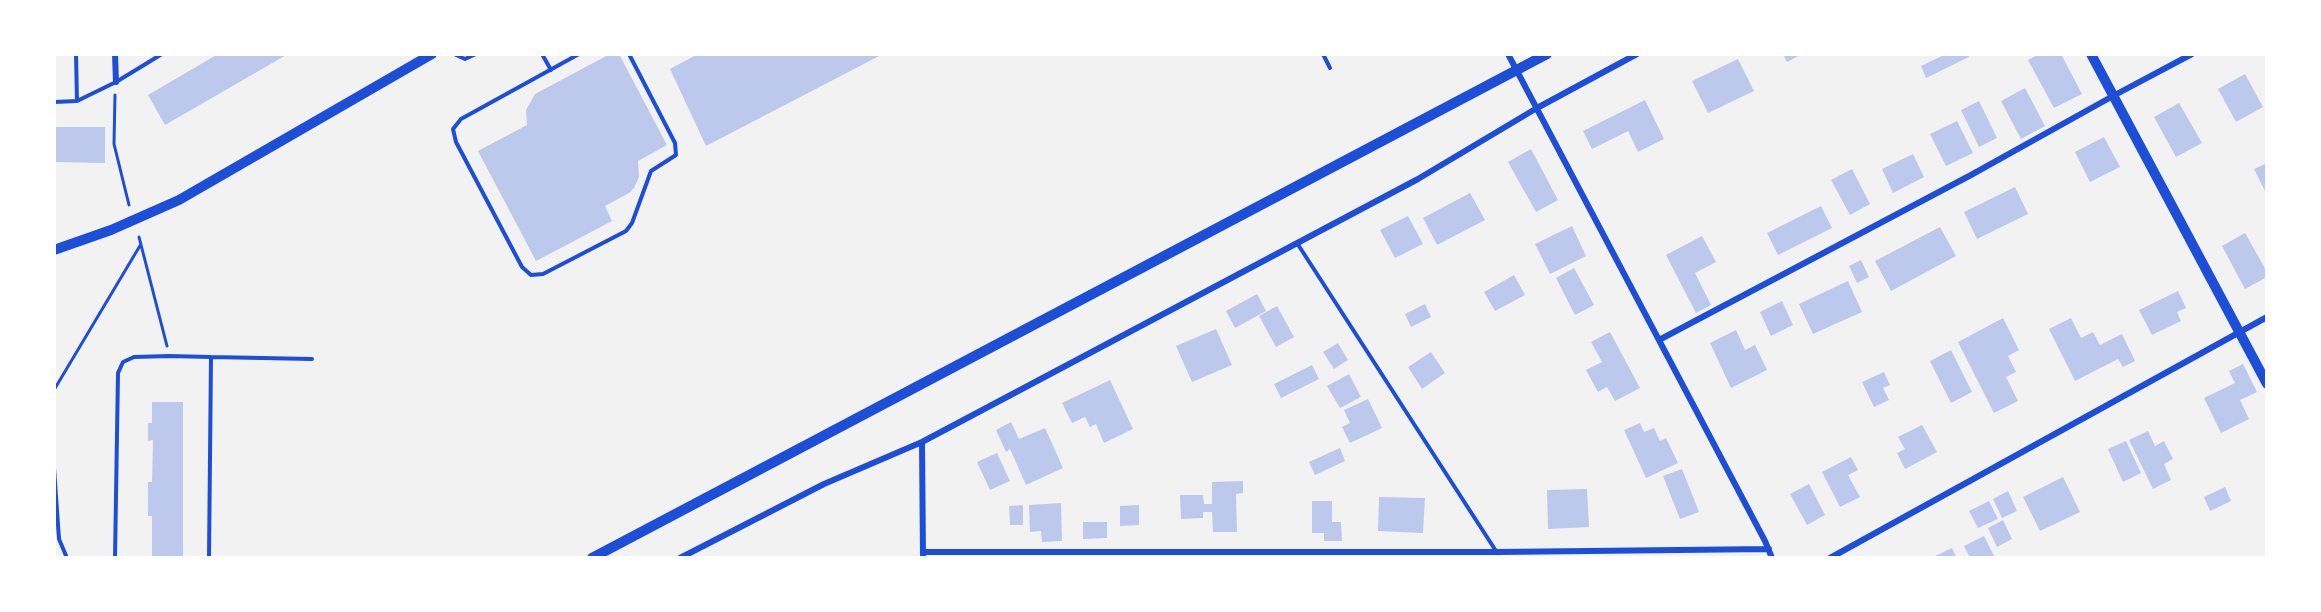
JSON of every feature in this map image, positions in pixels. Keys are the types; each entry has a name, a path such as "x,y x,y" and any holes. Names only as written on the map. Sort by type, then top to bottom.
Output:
{"street":[{"path":"115,54 116,82"},
{"path":"54,250 111,230 179,200 432,54"},
{"path":"1508,54 1772,558"},
{"path":"592,558 1547,54"},
{"path":"680,558 824,484 922,442 1426,174 1537,108 1637,54"},
{"path":"2091,54 2267,384"},
{"path":"1659,340 1971,175 2192,54"},
{"path":"1830,558 2267,316"},
{"path":"922,442 923,555 1769,549"}],"lane":[{"path":"76,54 76,101"},
{"path":"54,102 76,101 116,82 162,54"},
{"path":"454,54 465,59 476,54"},
{"path":"542,54 551,70"},
{"path":"579,54 461,119 455,125 453,133 522,267 535,276 626,231 632,223 651,171 676,155 675,143 629,54"},
{"path":"1323,54 1330,68"},
{"path":"1297,243 1497,552"},
{"path":"115,558 118,373 123,362 134,357 169,356 312,359"},
{"path":"209,558 211,357"},
{"path":"54,468 57,539 67,558"}],"path":[{"path":"116,82 114,144 129,205"},
{"path":"139,237 169,356"},
{"path":"54,390 141,244"}],"building":[{"path":"218,54 288,54 165,125 148,95"},
{"path":"610,54 619,54 667,145 638,161 639,177 634,188 605,206 612,221 536,261 478,151 527,125 526,110 535,94"},
{"path":"698,54 883,54 706,146 670,69"},
{"path":"1783,54 1802,54 1787,62"},
{"path":"1946,54 1967,54 1969,57 1926,78 1921,66"},
{"path":"2039,54 2061,54 2082,94 2054,108 2028,60"},
{"path":"1738,59 1754,91 1708,113 1692,81"},
{"path":"2245,74 2263,107 2236,122 2218,89"},
{"path":"2025,88 2045,126 2021,139 2001,101"},
{"path":"1645,100 1664,139 1638,152 1628,131 1592,149 1583,131"},
{"path":"1979,101 1997,138 1979,147 1961,110"},
{"path":"2179,103 2202,143 2176,157 2154,117"},
{"path":"1957,121 1973,153 1946,166 1930,134"},
{"path":"54,127 105,127 105,163 54,162"},
{"path":"2104,137 2120,167 2090,182 2075,152"},
{"path":"1531,149 1558,200 1536,212 1508,162"},
{"path":"1913,154 1924,177 1893,193 1882,169"},
{"path":"2267,163 2267,190 2265,191 2254,169"},
{"path":"1852,169 1870,204 1850,215 1831,180"},
{"path":"2015,187 2028,214 1977,239 1964,212"},
{"path":"1470,193 1485,220 1437,245 1423,218"},
{"path":"1821,206 1832,228 1778,255 1767,233"},
{"path":"1408,216 1423,244 1395,258 1380,230"},
{"path":"1572,226 1586,256 1550,274 1535,244"},
{"path":"1940,227 1956,256 1891,291 1875,261"},
{"path":"2245,233 2267,272 2267,277 2245,289 2222,246"},
{"path":"1702,236 1716,262 1695,273 1711,305 1696,313 1666,255"},
{"path":"1861,260 1869,277 1857,283 1849,266"},
{"path":"1574,268 1594,305 1575,315 1556,278"},
{"path":"1514,275 1525,295 1495,311 1484,292"},
{"path":"1848,281 1862,312 1813,334 1799,304"},
{"path":"2178,291 2186,308 2177,312 2181,321 2152,335 2139,310"},
{"path":"1257,294 1266,311 1235,328 1226,311"},
{"path":"1782,301 1793,325 1771,336 1760,312"},
{"path":"1425,304 1431,317 1411,327 1405,314"},
{"path":"1277,306 1294,337 1276,347 1259,316"},
{"path":"2003,318 2019,350 2008,356 2016,372 2006,377 2018,401 1994,413 1958,342"},
{"path":"2071,318 2081,338 2093,332 2100,345 2122,334 2135,361 2123,367 2118,359 2075,381 2049,329"},
{"path":"1216,329 1232,365 1192,382 1176,346"},
{"path":"1736,330 1745,350 1755,345 1767,370 1731,388 1710,343"},
{"path":"1610,332 1640,388 1615,401 1607,387 1598,392 1586,370 1602,362 1591,342"},
{"path":"1338,343 1348,360 1334,369 1323,352"},
{"path":"1951,350 1972,392 1951,403 1930,361"},
{"path":"1431,352 1445,373 1422,389 1408,367"},
{"path":"2243,364 2257,392 2240,400 2249,419 2221,433 2204,398 2235,383 2229,371"},
{"path":"1312,365 1319,379 1281,398 1274,384"},
{"path":"1884,372 1890,385 1883,388 1889,400 1874,407 1862,382"},
{"path":"1349,374 1361,397 1340,408 1327,386"},
{"path":"1110,380 1133,429 1104,443 1096,424 1090,427 1085,417 1072,423 1062,403"},
{"path":"1368,399 1382,428 1350,443 1342,427 1350,423 1344,410"},
{"path":"152,402 183,402 183,558 152,558 152,516 148,516 148,482 152,482 153,440 148,441 148,423 152,423"},
{"path":"1011,422 1019,439 1045,428 1063,468 1026,485 1010,449 1006,452 996,430"},
{"path":"1640,423 1644,432 1654,428 1660,441 1666,438 1678,463 1646,478 1624,430"},
{"path":"1922,425 1937,452 1905,469 1897,453 1905,449 1898,437"},
{"path":"2148,431 2155,446 2164,441 2173,459 2164,464 2171,480 2153,489 2129,440"},
{"path":"2126,441 2141,473 2123,482 2108,449"},
{"path":"1340,448 1345,461 1315,475 1309,462"},
{"path":"997,453 1010,481 990,490 977,462"},
{"path":"1851,457 1858,470 1848,475 1860,497 1840,507 1822,472"},
{"path":"1682,469 1699,512 1680,519 1663,476"},
{"path":"2063,477 2080,512 2040,531 2023,497"},
{"path":"1243,481 1243,493 1236,494 1237,532 1213,532 1212,512 1203,512 1203,518 1181,519 1180,495 1203,495 1204,504 1212,504 1212,482"},
{"path":"1809,484 1825,515 1807,525 1790,494"},
{"path":"2225,487 2231,501 2210,511 2204,497"},
{"path":"1587,489 1589,527 1548,529 1547,490"},
{"path":"2008,491 2017,511 2002,518 1993,499"},
{"path":"1379,497 1425,498 1423,533 1378,531"},
{"path":"1312,501 1332,501 1332,522 1341,522 1342,541 1324,541 1324,533 1312,533"},
{"path":"1989,501 1998,519 1978,528 1969,511"},
{"path":"1061,503 1062,541 1042,542 1041,531 1030,532 1029,505"},
{"path":"1023,505 1023,525 1010,525 1009,506"},
{"path":"1139,505 1139,525 1120,526 1120,506"},
{"path":"2003,520 2012,539 1997,547 1988,528"},
{"path":"1083,522 1107,522 1107,538 1083,539"},
{"path":"1984,536 1995,558 1970,558 1964,546"},
{"path":"1952,548 1957,558 1931,558"}]}
